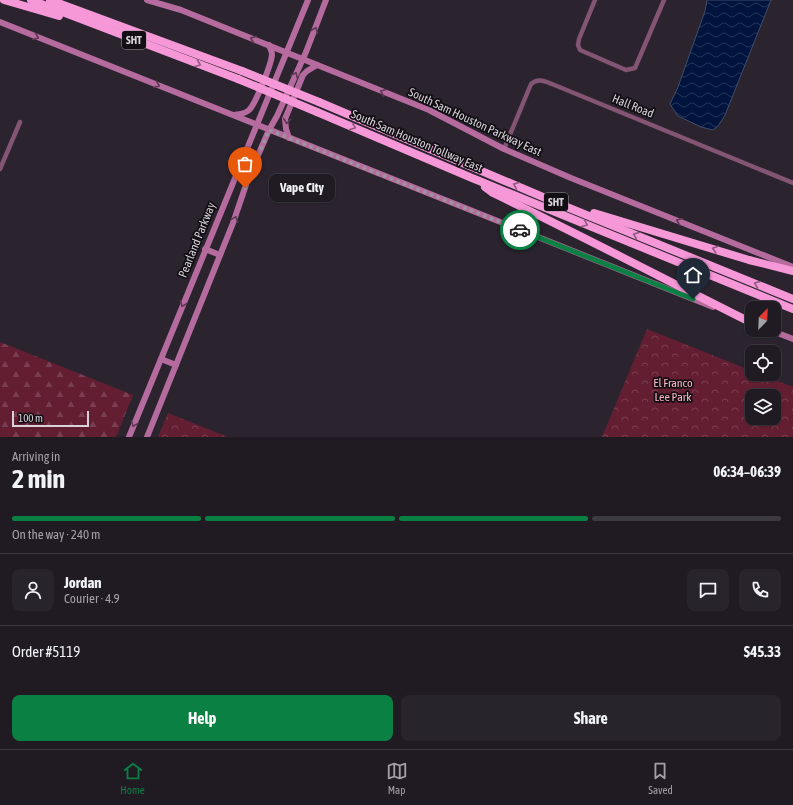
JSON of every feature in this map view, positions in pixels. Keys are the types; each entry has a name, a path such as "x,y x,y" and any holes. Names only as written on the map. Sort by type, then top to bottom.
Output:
{"highway":[{"path":"4,0 113,28"},
{"name":"South Sam Houston Tollway East","path":"31,0 242,71 320,102 557,203 793,299"},
{"name":"South Sam Houston Tollway East","path":"50,0 113,28 472,178 793,309"},
{"path":"66,0 113,28"},
{"path":"472,178 493,192 745,319"},
{"path":"557,203 640,226 749,260 793,271"}],"main road":[{"name":"South Sam Houston Parkway East","path":"147,0 181,10 429,110 504,149 571,178 793,267"},
{"name":"Pearland Parkway","path":"129,437 308,0"},
{"path":"146,437 233,223 249,176 302,59 326,0"},
{"path":"0,22 745,320"},
{"path":"232,115 243,114 249,111 255,102 271,62 272,54 269,45"},
{"path":"289,138 285,119 303,75 307,70 317,65"},
{"path":"205,249 220,255"},
{"path":"781,334 793,339"},
{"path":"161,359 176,365"}],"street":[{"path":"595,0 579,38 578,45 580,50 626,70 635,68 664,0"},
{"name":"Hall Road","path":"504,149 531,84 534,81 539,80 793,183"},
{"path":"0,169 20,122"}],"green space":[{"name":"El Franco Lee Park","path":"647,329 745,368 745,381 778,381 793,387 793,437 602,437"},
{"path":"0,342 133,395 116,437 0,437"},
{"path":"168,413 228,437 158,437"}],"water":[{"path":"707,0 771,0 725,115 718,126 713,130 701,127 678,116 670,104 678,87 705,11"}],"way so far":[{"path":"245,188 269,130 520,230"}],"place":[{"name":"Vape City","path":"245,188"}],"route":[{"path":"520,230 693,299"}]}
